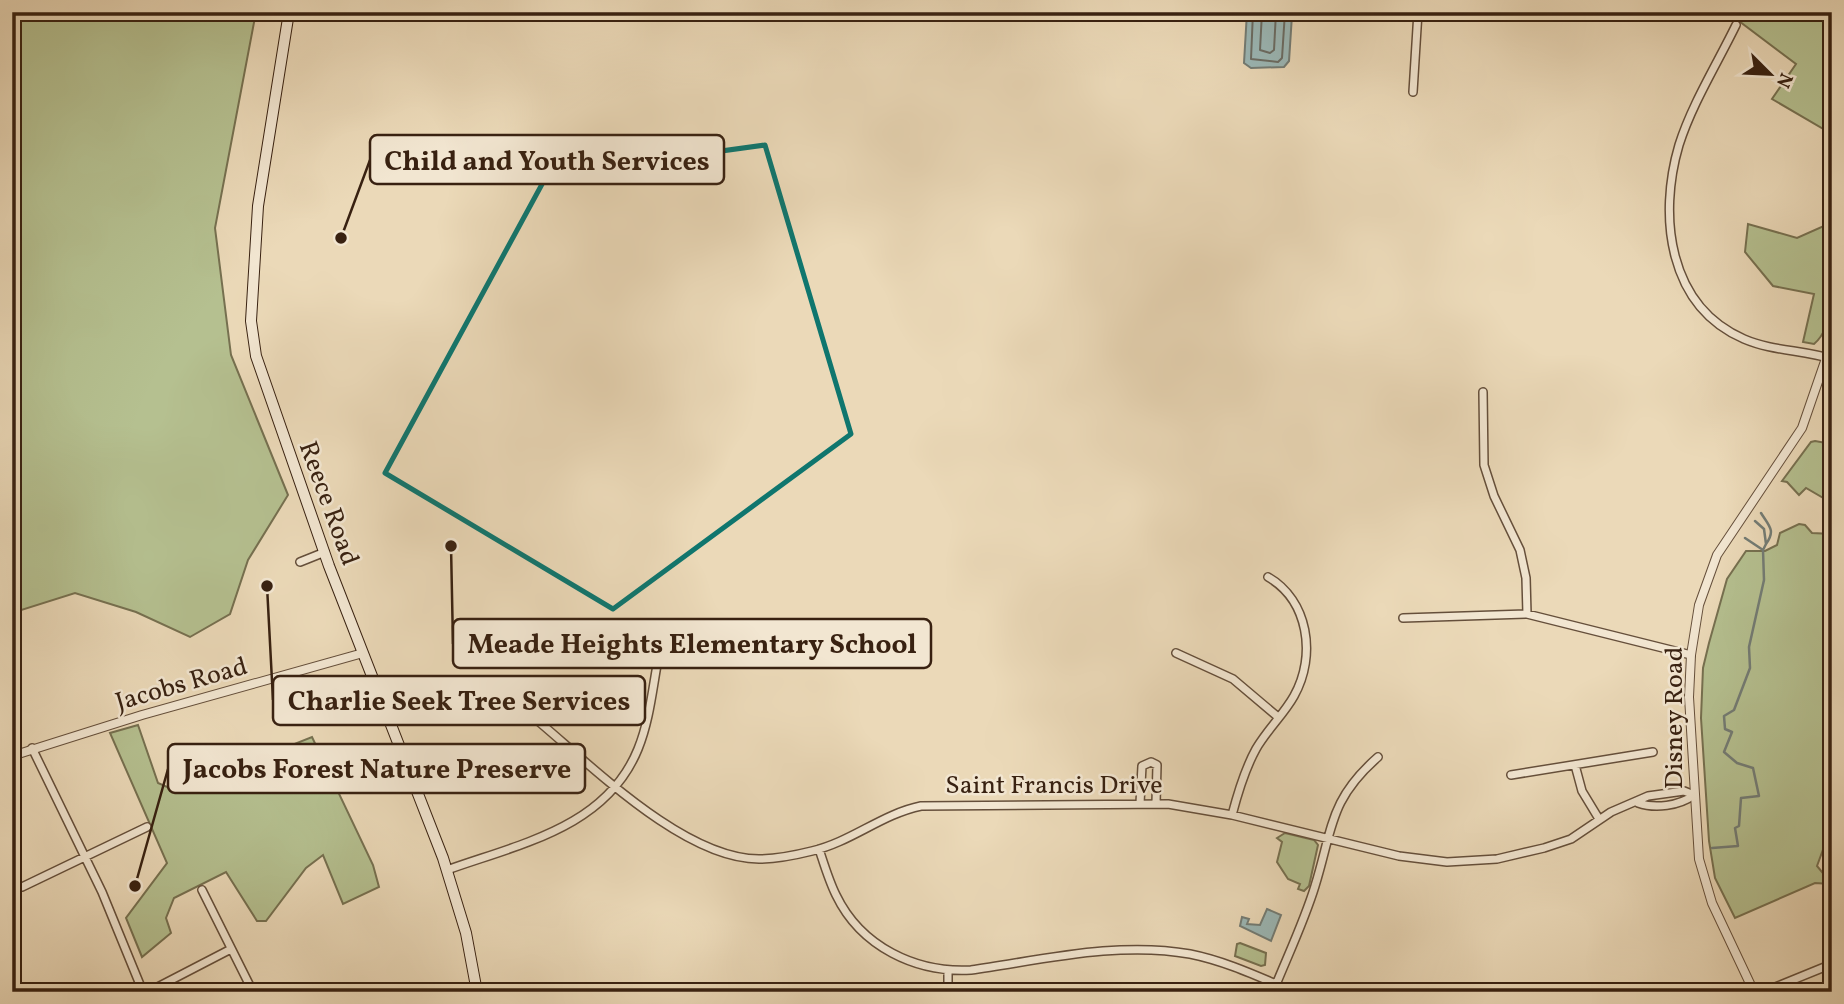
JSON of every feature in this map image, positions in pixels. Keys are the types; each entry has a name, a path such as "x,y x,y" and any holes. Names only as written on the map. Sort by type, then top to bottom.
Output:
{"main road":[{"name":"Reece Road","path":"289,12 258,205 251,321 262,378 324,552 447,870 466,933 477,992"}],"street":[{"path":"1413,92 1418,12"},
{"path":"1736,25 1679,148 1668,220 1672,251 1691,295 1706,313 1734,334 1765,346 1829,358"},
{"name":"Disney Road","path":"1754,992 1704,878 1694,795 1689,697 1691,655 1699,605 1717,555 1740,517 1795,441 1829,358 1832,341"},
{"path":"1483,392 1484,465 1493,496 1520,550 1526,578 1527,614"},
{"path":"300,562 324,552"},
{"path":"1232,815 1246,770 1301,681 1306,636 1292,597 1284,586 1268,577"},
{"path":"1404,618 1527,614 1691,655"},
{"name":"Jacobs Road","path":"12,756 363,653"},
{"path":"1176,653 1233,680 1278,717"},
{"path":"447,870 562,830 600,803 632,763 645,729 657,665"},
{"name":"Saint Francis Drive","path":"519,694 532,716 666,825 710,848 759,859 819,849 898,812 921,806 1156,803 1232,815 1413,859 1466,862 1521,854 1560,844 1599,818 1638,803 1649,807 1659,806 1685,802 1694,795"},
{"path":"32,748 85,856 146,992 231,949"},
{"path":"1511,775 1653,752"},
{"path":"819,849 835,895 869,938 900,958 948,971 1113,951 1147,950 1207,958 1274,988 1310,899 1343,795 1378,757"},
{"path":"1140,803 1142,766 1151,762 1157,765 1156,803"},
{"path":"1576,765 1582,791 1599,818"},
{"path":"22,887 147,827"},
{"path":"202,890 253,992"},
{"path":"1763,992 1832,964"},
{"path":"948,971 948,992"}],"highlighted area":[{"path":"765,145 851,434 613,609 385,473 547,175"}],"green space":[{"path":"12,12 256,12 215,228 231,355 288,495 248,560 230,614 190,637 136,612 75,593 12,613"},
{"path":"1727,12 1832,12 1832,134 1772,99 1796,64"},
{"path":"1832,205 1832,299 1823,333 1814,344 1803,342 1814,294 1773,286 1745,252 1748,224 1797,238 1824,226"},
{"path":"1811,442 1832,444 1832,503 1806,488 1799,495 1787,482 1782,481"},
{"path":"1799,524 1805,525 1812,533 1832,534 1832,825 1817,866 1832,884 1815,883 1735,918 1715,878 1709,841 1701,718 1703,668 1727,579 1746,551 1765,551 1777,545 1780,533"},
{"path":"138,725 158,783 176,791 312,737 373,865 379,887 343,904 323,855 306,868 266,921 257,921 226,872 174,898 166,918 171,933 142,957 126,918 167,863 110,733"},
{"path":"1285,833 1314,840 1318,845 1309,886 1304,891 1298,889 1300,884 1288,879 1277,862 1282,842 1277,838"},
{"path":"1237,944 1266,953 1265,965 1261,966 1235,956"}],"water":[{"path":"1247,12 1286,12 1292,15 1289,61 1284,67 1251,68 1244,63"},
{"path":"1267,909 1281,915 1271,941 1240,926 1242,917 1249,919 1247,924 1260,925"}],"waterway":[{"path":"1761,513 1771,531 1766,544"},
{"path":"1755,521 1764,529 1766,544 1763,550"},
{"path":"1712,848 1738,846 1735,828 1739,826 1741,798 1759,796 1753,768 1737,763 1724,752 1732,732 1725,729 1724,716 1734,710 1750,668 1749,647 1764,580 1763,550 1745,538"}],"place":[{"name":"Child and Youth Services","path":"341,238"},
{"name":"Meade Heights Elementary School","path":"451,546"},
{"name":"Charlie Seek Tree Services","path":"267,586"},
{"name":"Jacobs Forest Nature Preserve","path":"135,886"}]}
